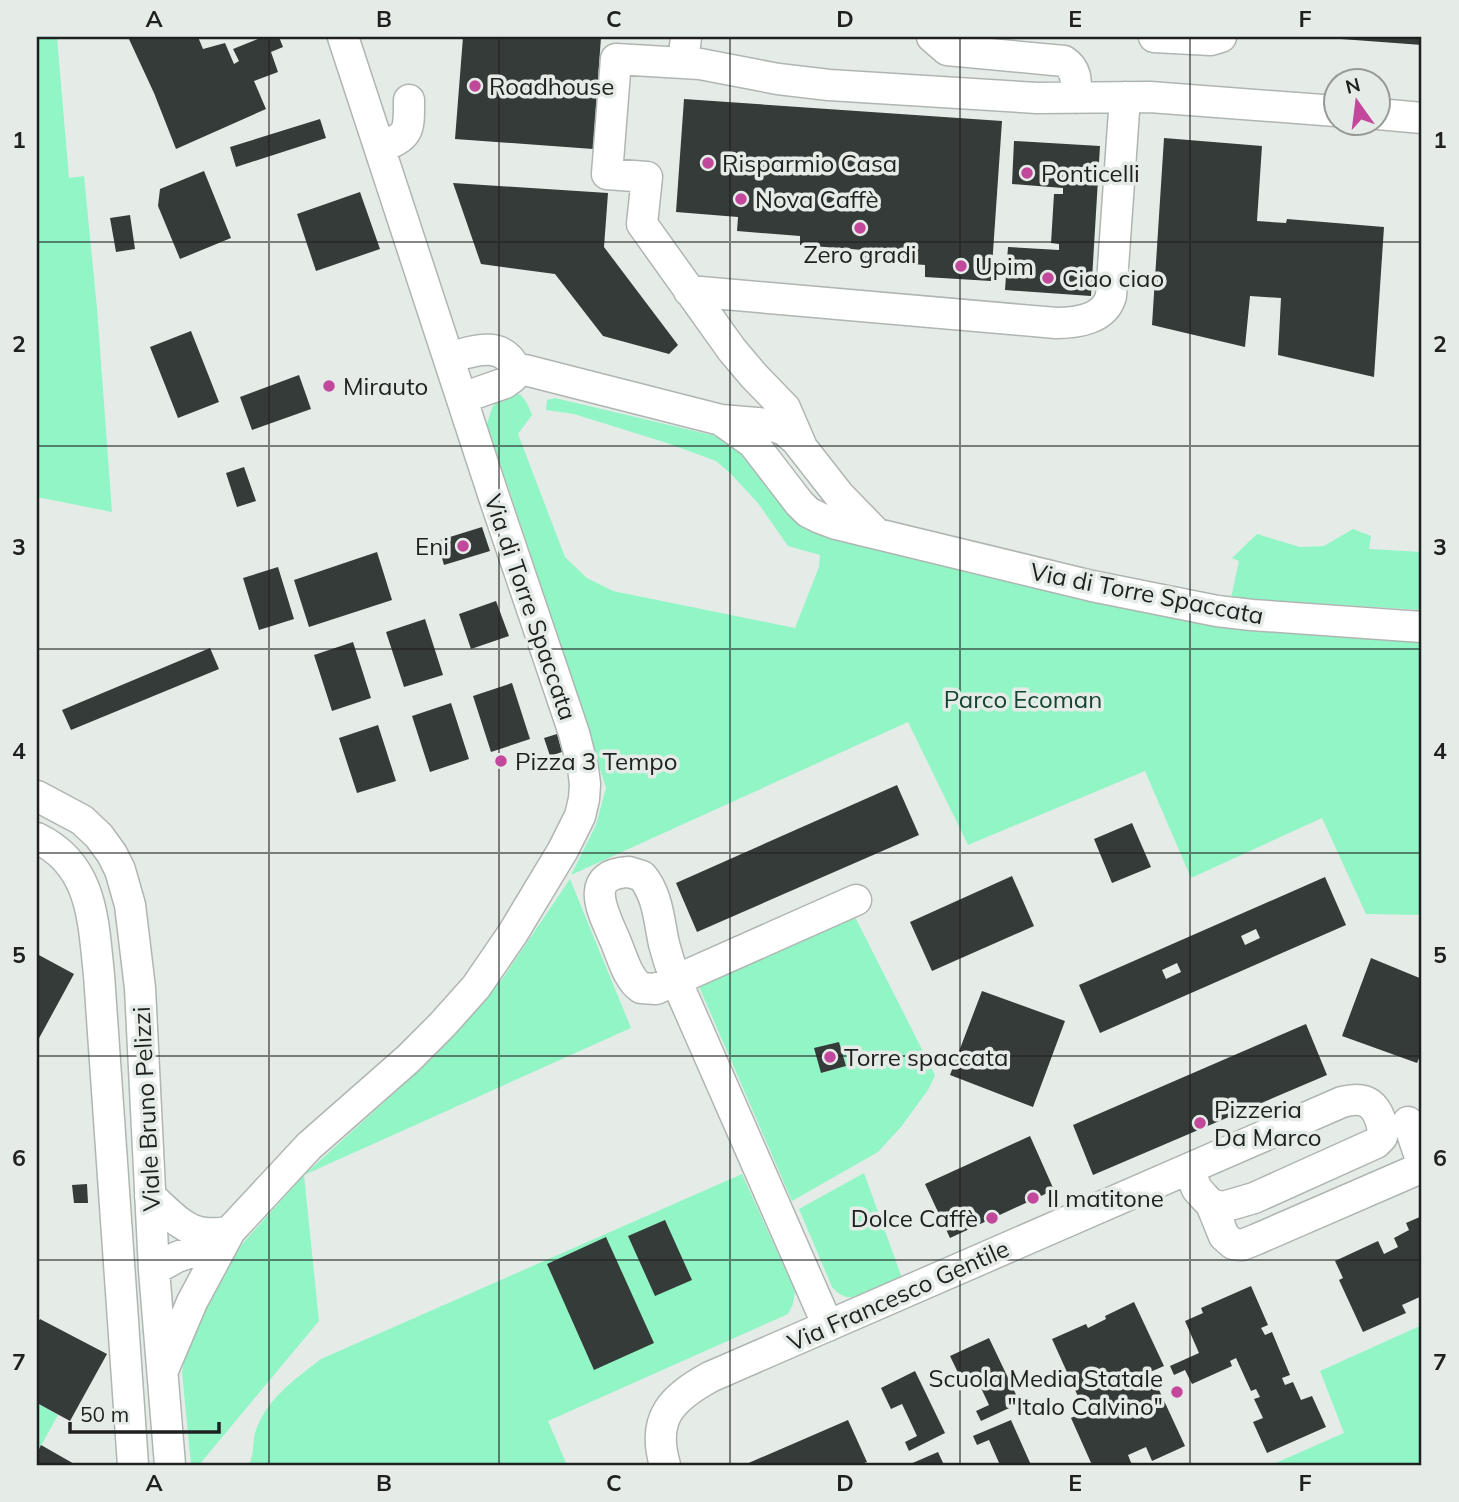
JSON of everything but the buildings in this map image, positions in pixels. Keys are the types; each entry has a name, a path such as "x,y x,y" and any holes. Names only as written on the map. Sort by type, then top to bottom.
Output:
{"street":[{"name":"Via di Torre Spaccata","path":"119,1273 154,1270 177,1257 209,1246 229,1232 309,1146 408,1059 442,1025 476,987 513,933 563,850 580,816 585,791 574,733 343,37"},
{"path":"932,37 947,50 1064,61 1071,66 1075,74 1076,98"},
{"path":"1154,37 1210,40 1221,37"},
{"path":"770,464 780,464 793,458 801,445 785,408 732,350 642,224 647,177 607,174 616,58 685,50 715,66 778,79 829,85 1037,98 1125,97 1322,110"},
{"path":"690,291 1056,323 1089,318 1104,310 1111,296 1125,97"},
{"path":"380,148 396,141 407,130 408,100"},
{"path":"1392,115 1422,118"},
{"name":"Via di Torre Spaccata","path":"449,358 473,351 491,350 503,353 516,370 525,370 721,420 776,427 788,432 801,445 839,495 876,533"},
{"path":"462,398 505,383 513,377 516,370"},
{"name":"Via di Torre Spaccata","path":"721,420 746,436 799,503 814,516 836,524 1075,582 1217,611 1422,627"},
{"name":"Viale Bruno Pelizzi","path":"37,796 67,810 94,830 112,854 130,905 138,967 154,1270 170,1465"},
{"name":"Viale Bruno Pelizzi","path":"37,838 61,854 73,866 83,884 90,907 99,975 133,1465"},
{"path":"828,1326 676,980 856,900"},
{"name":"Via Francesco Gentile","path":"665,1465 660,1441 668,1410 681,1395 710,1377 1349,1100 1368,1102 1375,1108 1380,1119 1404,1123"},
{"path":"1188,1169 1198,1189 1210,1204 1224,1236 1233,1244 1242,1245 1416,1170 1420,1157 1404,1123 1376,1143 1246,1201 1223,1207 1210,1204"},
{"path":"150,1196 188,1227 207,1233 229,1232"},
{"name":"Via di Torre Spaccata","path":"162,1371 192,1302 229,1232"},
{"path":"154,1270 178,1269 216,1259"}],"green space":[{"path":"37,37 57,37 69,178 84,176 112,512 37,497"},
{"name":"Parco Ecoman","path":"520,394 532,415 518,434 565,557 587,578 613,591 795,628 819,567 820,555 788,546 758,503 716,461 574,414 546,410 547,400 555,398 737,441 803,523 1090,601 1232,629 1422,643 1422,915 1366,914 1322,818 1191,878 1145,771 968,845 908,722 571,875 596,825 606,788 487,424 499,397"},
{"path":"1353,529 1371,536 1369,549 1422,552 1422,610 1231,598 1239,561 1232,558 1257,534 1300,547 1324,546"},
{"path":"570,879 631,1028 304,1175 435,1056 503,978"},
{"path":"853,913 935,1075 928,1090 901,1127 878,1152 792,1201 697,982","holes":["839,1042 846,1066 822,1073 815,1049"]},
{"path":"864,1173 902,1278 867,1293 847,1297 832,1287 799,1209"},
{"path":"742,1174 795,1291 788,1314 548,1421 567,1465 248,1465 255,1433 266,1410 282,1391 321,1359"},
{"path":"304,1175 319,1321 199,1465 191,1465 182,1372 190,1336 221,1275 243,1243"},
{"path":"1422,1325 1422,1465 1271,1465 1344,1433 1320,1371"},
{"path":"37,1403 58,1415 37,1453"}],"place":[{"name":"Roadhouse","path":"475,86"},
{"name":"Risparmio Casa","path":"708,163"},
{"name":"Ponticelli","path":"1027,173"},
{"name":"Nova Caffè","path":"741,199"},
{"name":"Zero gradi","path":"860,228"},
{"name":"Upim","path":"961,266"},
{"name":"Ciao ciao","path":"1048,278"},
{"name":"Mirauto","path":"329,386"},
{"name":"Eni","path":"463,546"},
{"name":"Pizza 3 Tempo","path":"501,761"},
{"name":"Torre spaccata","path":"830,1057"},
{"name":"Pizzeria Da Marco","path":"1200,1123"},
{"name":"Il matitone","path":"1033,1198"},
{"name":"Dolce Caffè","path":"992,1218"},
{"name":"Scuola Media Statale \"Italo Calvino\"","path":"1177,1392"}]}
